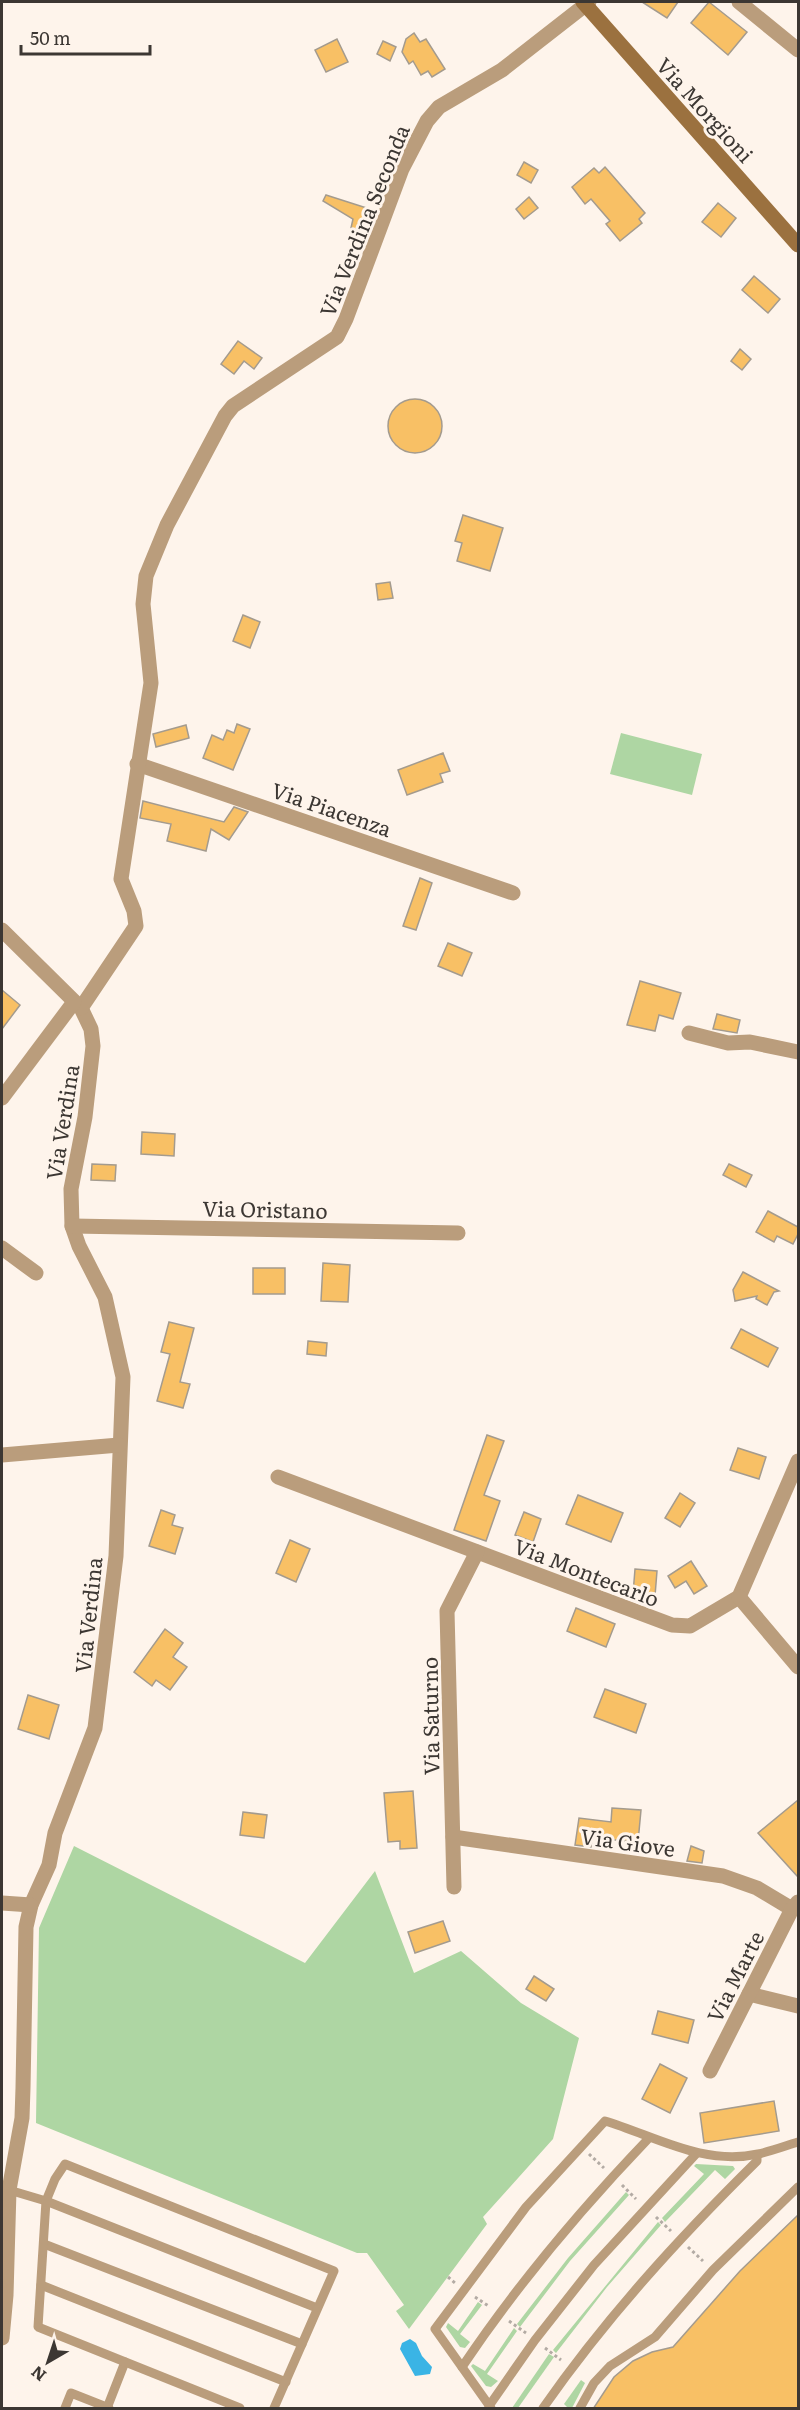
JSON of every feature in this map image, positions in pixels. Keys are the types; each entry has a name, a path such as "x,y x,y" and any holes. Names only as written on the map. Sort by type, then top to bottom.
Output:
{"main road":[{"name":"Via Morgioni","path":"586,3 798,245"}],"street":[{"path":"739,2 798,50"},
{"name":"Via Verdina Seconda","path":"78,1005 136,926 134,911 121,879 151,683 143,604 146,576 166,525 225,416 250,393 337,337 346,319 402,169 427,121 439,107 502,70 586,3"},
{"name":"Via Piacenza","path":"137,764 513,893"},
{"name":"Via Verdina","path":"2,930 78,1005 91,1029 93,1046 85,1117 71,1189 72,1226 79,1246 105,1297 123,1377 116,1556 95,1728 55,1833 49,1864 31,1905 26,1927 22,2118 5,2190 6,2295 2,2338"},
{"path":"2,1098 78,1005"},
{"path":"689,1033 728,1043 750,1042 798,1052"},
{"name":"Via Oristano","path":"72,1226 458,1233"},
{"path":"2,1248 36,1273"},
{"path":"2,1455 119,1445"},
{"path":"798,1461 739,1597 798,1667"},
{"name":"Via Montecarlo","path":"278,1477 672,1626 690,1626 739,1597"},
{"name":"Via Saturno","path":"454,1887 447,1611 477,1552"},
{"name":"Via Giove","path":"453,1837 723,1876 795,1905"},
{"path":"2,1903 31,1905"},
{"name":"Via Marte","path":"710,2071 795,1905"},
{"path":"749,1994 798,2006"}],"lane":[{"path":"696,2154 594,2265 535,2340 490,2407 435,2329 526,2207 605,2121 696,2154 723,2157 757,2155 798,2142"},
{"path":"462,2367 505,2306 561,2235 649,2138"},
{"path":"543,2409 626,2298 679,2238 757,2162 757,2155"},
{"path":"240,2409 38,2327 46,2201 55,2179 65,2164 334,2271 274,2409"},
{"path":"580,2409 594,2383 610,2366 655,2337 713,2270 798,2187"},
{"path":"5,2190 46,2201 317,2308"},
{"path":"44,2244 302,2344"},
{"path":"41,2284 286,2382"},
{"path":"65,2409 71,2393 108,2408 125,2362"}],"path":[{"path":"586,2151 608,2172"},
{"path":"618,2181 640,2202"},
{"path":"651,2212 672,2232"},
{"path":"685,2244 706,2264"},
{"path":"448,2277 457,2284"},
{"path":"469,2293 493,2310"},
{"path":"505,2318 530,2336"},
{"path":"541,2345 565,2363"}],"green space":[{"path":"621,733 702,754 692,795 610,774"},
{"path":"74,1846 305,1963 375,1871 414,1973 461,1951 521,2003 579,2038 553,2139 483,2217 487,2224 409,2329 396,2311 404,2305 367,2253 357,2253 36,2123 39,1928"},
{"path":"696,2164 733,2166 735,2169 725,2179 715,2170 665,2222 662,2218 704,2174 694,2166"},
{"path":"626,2192 629,2195 570,2261 520,2327 517,2324 568,2258"},
{"path":"658,2222 661,2225 607,2287 556,2353 553,2350"},
{"path":"478,2302 482,2305 460,2334 470,2342 465,2348 460,2347 446,2327 448,2323 458,2331"},
{"path":"514,2328 517,2331 487,2374 498,2381 491,2387 486,2386 471,2366 473,2364 485,2371"},
{"path":"549,2354 554,2357 518,2408 512,2408"},
{"path":"581,2380 585,2383 572,2408 568,2408 564,2404"}],"water":[{"path":"410,2339 416,2343 422,2356 432,2367 430,2374 415,2376 400,2349 402,2343"}],"building":[{"path":"642,2 678,2 667,18"},
{"path":"709,2 747,32 728,55 691,23"},
{"path":"414,33 420,42 426,39 445,69 432,77 428,71 421,75 413,61 409,64 402,52 406,39"},
{"path":"337,39 348,62 326,72 315,50"},
{"path":"383,41 396,47 390,61 377,54"},
{"path":"524,162 538,170 531,183 517,175"},
{"path":"605,167 645,213 639,219 642,223 620,241 606,224 610,221 591,199 585,204 572,187 594,168 599,173"},
{"path":"326,195 376,211 368,233 351,228 353,219 323,201"},
{"path":"529,197 538,208 524,219 516,209"},
{"path":"718,203 736,218 721,237 702,222"},
{"path":"754,276 780,299 768,313 742,290"},
{"path":"238,341 262,358 254,369 244,361 234,374 221,364"},
{"path":"740,349 751,359 742,370 731,361"},
{"path":"415,399 425,401 434,407 440,416 442,426 440,436 434,445 425,451 415,453 405,451 396,445 390,436 388,426 390,416 396,407 405,401"},
{"path":"463,515 503,528 490,571 457,561 462,543 455,541"},
{"path":"390,582 393,598 378,600 376,584"},
{"path":"243,615 260,622 250,648 233,641"},
{"path":"237,724 250,729 233,770 203,758 212,735 223,740 227,730 234,733"},
{"path":"186,725 189,738 156,747 153,734"},
{"path":"443,753 450,771 440,774 443,782 407,795 398,770"},
{"path":"143,801 224,822 234,807 248,812 229,840 211,829 206,851 167,841 171,824 140,818"},
{"path":"420,878 432,883 416,930 403,926"},
{"path":"448,943 472,953 462,976 438,966"},
{"path":"640,981 681,993 673,1019 659,1015 655,1031 627,1025"},
{"path":"2,990 20,1005 2,1029"},
{"path":"717,1014 740,1020 737,1033 713,1029"},
{"path":"142,1132 175,1134 174,1156 141,1154"},
{"path":"92,1164 116,1165 115,1181 91,1180"},
{"path":"729,1164 752,1175 746,1187 723,1175"},
{"path":"768,1211 798,1227 798,1234 793,1244 777,1236 774,1242 756,1232"},
{"path":"323,1263 350,1265 348,1302 321,1301"},
{"path":"253,1268 285,1268 285,1294 253,1294"},
{"path":"743,1272 779,1291 774,1292 767,1305 756,1299 757,1296 735,1301 733,1290"},
{"path":"169,1322 194,1328 180,1382 190,1384 183,1408 157,1401 170,1354 161,1352"},
{"path":"741,1329 778,1348 768,1367 731,1348"},
{"path":"308,1341 327,1343 326,1356 307,1354"},
{"path":"487,1435 504,1441 484,1495 500,1501 486,1541 454,1530"},
{"path":"738,1448 766,1457 759,1479 730,1470"},
{"path":"680,1493 695,1503 680,1527 665,1518"},
{"path":"578,1495 623,1513 611,1542 566,1524"},
{"path":"161,1510 175,1515 172,1525 183,1528 175,1554 149,1546"},
{"path":"524,1512 541,1519 533,1542 515,1535"},
{"path":"290,1540 310,1549 296,1582 276,1573"},
{"path":"691,1561 707,1586 694,1594 686,1581 675,1588 668,1576"},
{"path":"635,1569 657,1571 655,1596 633,1594"},
{"path":"576,1608 615,1624 606,1647 567,1631"},
{"path":"165,1629 183,1643 173,1657 187,1667 170,1690 156,1680 152,1686 134,1672"},
{"path":"605,1689 646,1704 636,1733 594,1717"},
{"path":"28,1695 59,1705 49,1739 18,1729"},
{"path":"413,1791 417,1848 400,1849 400,1841 388,1842 384,1793"},
{"path":"798,1800 798,1877 758,1833"},
{"path":"612,1808 641,1810 638,1842 592,1838 591,1847 575,1845 579,1818 611,1822"},
{"path":"243,1812 267,1815 264,1838 240,1835"},
{"path":"691,1846 704,1851 702,1863 687,1861"},
{"path":"443,1921 450,1941 415,1953 408,1932"},
{"path":"534,1976 554,1989 546,2001 526,1989"},
{"path":"658,2011 694,2020 688,2043 652,2034"},
{"path":"660,2064 687,2078 670,2113 642,2099"},
{"path":"774,2101 779,2131 704,2143 700,2113"},
{"path":"798,2215 798,2409 593,2409 614,2377 633,2361 652,2352 673,2347 740,2271"}]}
